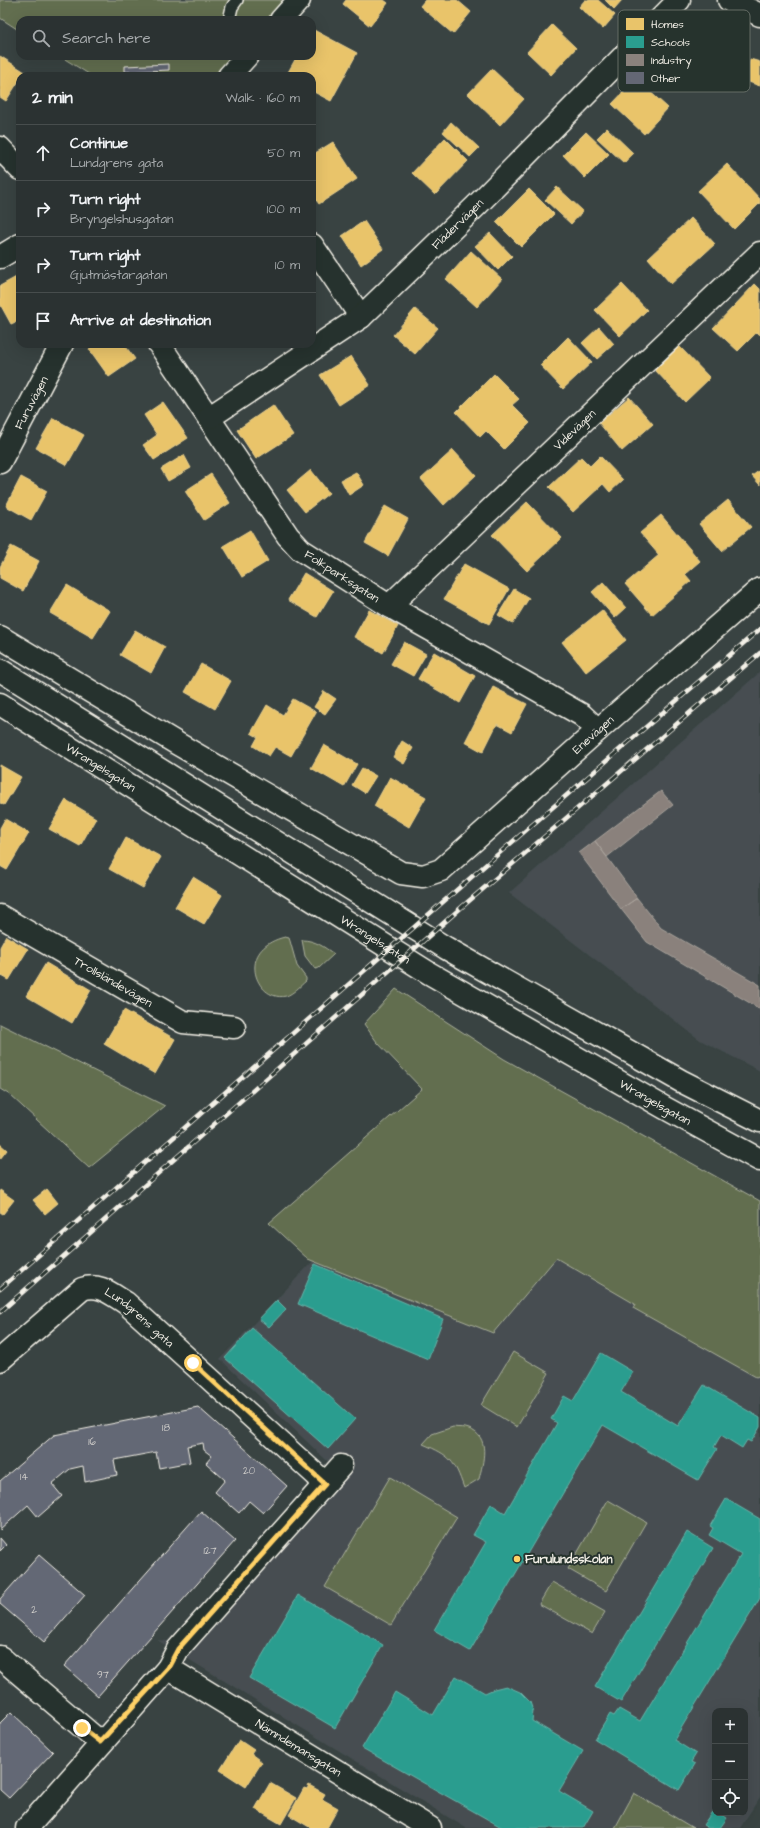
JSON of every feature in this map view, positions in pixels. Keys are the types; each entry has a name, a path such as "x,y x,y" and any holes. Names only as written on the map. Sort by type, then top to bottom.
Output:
{"street":[{"path":"285,16 299,0"},
{"name":"Flädervägen","path":"669,10 679,0"},
{"path":"729,0 748,10"},
{"path":"750,11 760,16"},
{"path":"233,72 244,60"},
{"name":"Flädervägen","path":"316,347 361,317 477,205 618,62"},
{"path":"0,148 16,165"},
{"path":"0,257 16,247"},
{"path":"316,251 361,317"},
{"name":"Videvägen","path":"389,606 760,253"},
{"name":"Furuvägen","path":"0,462 60,348"},
{"name":"Folkparksgatan","path":"162,348 210,417 288,536 301,550 389,606 582,715 598,730"},
{"name":"Flädervägen","path":"210,417 314,348"},
{"name":"Enevägen","path":"0,637 178,744 401,873 423,876 441,870 598,730 760,589"},
{"path":"0,670 446,948 681,1081 760,1121"},
{"name":"Wrangelsgatan","path":"0,704 429,973 658,1104 760,1160"},
{"name":"Trollsländevägen","path":"0,916 183,1022 234,1027"},
{"name":"Lundgrens gata","path":"0,1360 82,1289 95,1287 106,1289 126,1303 325,1484"},
{"path":"27,1828 100,1742 168,1668 178,1649 340,1466"},
{"path":"0,1657 100,1742"},
{"name":"Nämndemansgatan","path":"168,1668 430,1828"}],"lane":[{"path":"231,16 232,7 237,0"}],"shaded area":[{"path":"760,672 760,1071 700,1040 509,893"},
{"name":"Furulundsskolan","path":"760,1205 760,1797 748,1816 748,1708 712,1708 712,1816 748,1816 740,1828 466,1828 157,1640 199,1644 344,1477 220,1359 313,1261 493,1333 556,1258"}],"green space":[{"path":"0,0 312,0 298,16 16,16 16,28 0,18"},
{"path":"66,60 257,60 247,72 86,72"},
{"path":"285,937 289,938 297,966 306,978 306,981 289,995 276,996 266,991 259,984 255,963 260,952 269,943"},
{"path":"302,940 307,940 323,946 334,954 319,968 315,969 305,956"},
{"path":"396,989 504,1059 760,1201 760,1377 756,1377 633,1308 635,1304 556,1258 493,1333 308,1259 269,1223 422,1089 377,1042 364,1024"},
{"path":"0,1024 165,1106 89,1168 10,1095 0,1089"},
{"path":"513,1352 549,1373 517,1427 481,1405"},
{"path":"453,1427 467,1428 476,1433 483,1444 484,1451 479,1479 464,1488 454,1465 450,1460 440,1452 423,1444 432,1434"},
{"path":"390,1477 457,1517 391,1625 325,1587"},
{"path":"608,1500 646,1522 606,1591 568,1569"},
{"path":"552,1582 605,1612 592,1634 539,1604"},
{"path":"634,1793 693,1828 615,1828"}],"building: Homes":[{"path":"346,0 384,0 388,3 370,26 343,4"},
{"path":"425,0 457,0 471,12 453,34 420,6"},
{"path":"585,0 598,0 615,15 603,29 579,7"},
{"path":"605,0 622,0 614,9"},
{"path":"552,25 576,48 551,75 527,52"},
{"path":"316,31 357,53 331,101 316,93 316,72 288,72 295,60 316,60"},
{"path":"0,56 25,72 16,72 16,85 6,101 0,97"},
{"path":"750,59 760,62 760,86 750,82"},
{"path":"492,69 524,99 500,125 468,94"},
{"path":"624,92 650,92 668,108 644,134 612,104"},
{"path":"451,122 479,148 470,157 443,132"},
{"path":"607,128 633,153 624,163 597,138"},
{"path":"586,132 609,154 585,178 563,155"},
{"path":"445,138 468,161 435,195 412,173"},
{"path":"333,142 357,179 319,204 316,200 316,153"},
{"path":"727,164 760,199 760,203 734,229 698,191"},
{"path":"557,187 583,211 571,224 545,200"},
{"path":"529,189 554,214 521,247 496,222"},
{"path":"691,218 715,244 671,284 648,258"},
{"path":"364,221 383,249 361,265 342,236"},
{"path":"490,233 512,256 498,270 475,246"},
{"path":"471,251 502,279 477,307 446,279"},
{"path":"16,277 16,322 11,324 0,304 0,286"},
{"path":"622,284 647,310 620,336 595,310"},
{"path":"755,284 760,289 760,335 757,332 738,351 713,328"},
{"path":"415,309 438,328 415,354 393,335"},
{"path":"599,327 614,344 597,359 582,343"},
{"path":"568,337 592,362 563,389 540,365"},
{"path":"679,346 710,378 685,402 655,370"},
{"path":"127,348 135,359 109,377 89,349"},
{"path":"351,356 370,385 339,405 320,375"},
{"path":"494,374 519,399 512,405 530,423 504,449 486,431 480,437 456,412"},
{"path":"629,397 653,424 622,451 599,423"},
{"path":"163,402 188,438 154,460 143,445 157,435 144,415"},
{"path":"273,405 293,435 256,459 237,430"},
{"path":"53,418 84,435 67,465 36,448"},
{"path":"453,450 476,475 444,505 421,479"},
{"path":"184,455 191,468 168,481 161,469"},
{"path":"600,456 623,480 610,492 603,484 573,512 549,487 581,457 590,466"},
{"path":"311,470 329,493 305,512 287,490"},
{"path":"760,470 760,485 752,476"},
{"path":"356,472 364,485 349,495 341,480"},
{"path":"211,474 230,503 204,520 185,491"},
{"path":"21,477 47,491 31,520 6,506"},
{"path":"728,500 751,527 722,551 699,524"},
{"path":"527,502 562,538 527,571 492,535"},
{"path":"385,506 408,519 388,556 365,543"},
{"path":"661,515 700,561 685,574 691,581 652,615 625,584 659,555 640,533"},
{"path":"250,530 268,561 242,577 223,546"},
{"path":"11,546 39,561 23,591 0,578 0,567"},
{"path":"464,564 509,589 489,624 444,599"},
{"path":"304,573 333,591 317,617 288,600"},
{"path":"603,582 626,608 615,618 592,592"},
{"path":"67,585 110,611 93,638 50,613"},
{"path":"514,589 529,598 513,624 498,615"},
{"path":"369,610 398,626 383,653 354,637"},
{"path":"602,610 626,640 586,672 562,642"},
{"path":"135,630 165,647 151,673 120,655"},
{"path":"404,642 426,654 413,676 391,664"},
{"path":"434,652 475,676 460,703 418,679"},
{"path":"201,664 231,681 215,709 185,692"},
{"path":"493,687 527,704 512,732 497,724 483,752 465,742"},
{"path":"324,691 336,699 325,714 314,707"},
{"path":"293,699 316,712 291,756 275,747 269,756 253,746 258,737 251,733 267,705 283,715"},
{"path":"402,741 413,748 404,764 393,757"},
{"path":"324,745 357,764 344,787 311,768"},
{"path":"0,765 21,777 4,805 0,803"},
{"path":"362,768 376,776 365,793 352,785"},
{"path":"390,777 426,797 409,827 374,806"},
{"path":"66,800 96,818 80,846 49,829"},
{"path":"5,819 29,833 7,870 0,866 0,828"},
{"path":"126,838 161,857 143,888 109,869"},
{"path":"193,877 222,895 204,924 175,907"},
{"path":"6,936 28,949 9,980 0,975 0,947"},
{"path":"46,963 91,990 72,1023 26,996"},
{"path":"124,1010 175,1039 155,1074 104,1044"},
{"path":"0,1144 7,1150 0,1159"},
{"path":"47,1189 58,1203 45,1214 33,1200"},
{"path":"0,1190 14,1200 3,1214 0,1212"},
{"path":"239,1740 254,1750 251,1754 262,1762 246,1787 220,1770"},
{"path":"270,1783 296,1798 281,1824 255,1809"},
{"path":"309,1785 325,1794 322,1799 338,1808 327,1828 311,1828 289,1815 304,1788 307,1789"}],"building: Schools":[{"path":"315,1264 443,1319 428,1359 298,1304"},
{"path":"277,1300 286,1309 269,1327 259,1319"},
{"path":"252,1328 355,1419 328,1449 225,1358"},
{"path":"601,1353 633,1372 621,1392 678,1426 704,1385 760,1418 760,1427 751,1442 747,1440 742,1448 721,1435 714,1447 717,1449 698,1480 603,1425 470,1651 434,1630 486,1542 473,1535 491,1504 505,1513 557,1423 551,1419 564,1396 573,1401"},
{"path":"726,1499 760,1519 760,1598 674,1740 696,1754 691,1762 695,1764 679,1790 595,1739 610,1714 614,1716 619,1709 640,1721 741,1554 709,1535 713,1528 710,1526"},
{"path":"687,1532 713,1548 621,1702 595,1687"},
{"path":"298,1595 383,1645 335,1728 249,1678"},
{"path":"456,1676 485,1693 506,1686 520,1692 530,1702 533,1711 532,1721 583,1751 559,1791 593,1811 583,1828 503,1828 362,1748 395,1692 433,1715"},
{"path":"712,1812 712,1816 724,1816 727,1818 720,1828 708,1828 703,1825"}],"building: Industry":[{"path":"661,791 673,805 607,857 595,841"},
{"path":"595,841 637,898 621,909 579,853"},
{"path":"637,898 661,928 760,985 760,1009 647,942 621,909"}],"building: Other":[{"path":"169,64 169,70 125,72 125,66"},
{"path":"198,1407 287,1486 263,1513 249,1501 239,1513 215,1492 225,1480 206,1463 212,1456 204,1450 203,1443 187,1446 190,1462 159,1468 156,1452 114,1460 117,1475 85,1482 83,1466 70,1469 52,1484 62,1496 38,1517 28,1505 0,1530 0,1481 54,1435"},
{"path":"201,1511 235,1541 98,1696 64,1666"},
{"path":"0,1538 6,1545 0,1551"},
{"path":"39,1555 85,1595 44,1642 0,1604 0,1599"},
{"path":"11,1712 53,1752 9,1798 0,1790 0,1723"}],"railway":[{"path":"0,1289 475,874 760,629"},
{"path":"0,1312 463,906 760,653"}],"place":[{"name":"Furulundsskolan","path":"517,1559"}],"route":[{"path":"82,1728 100,1742 168,1668 178,1649 325,1484 193,1363"}]}
